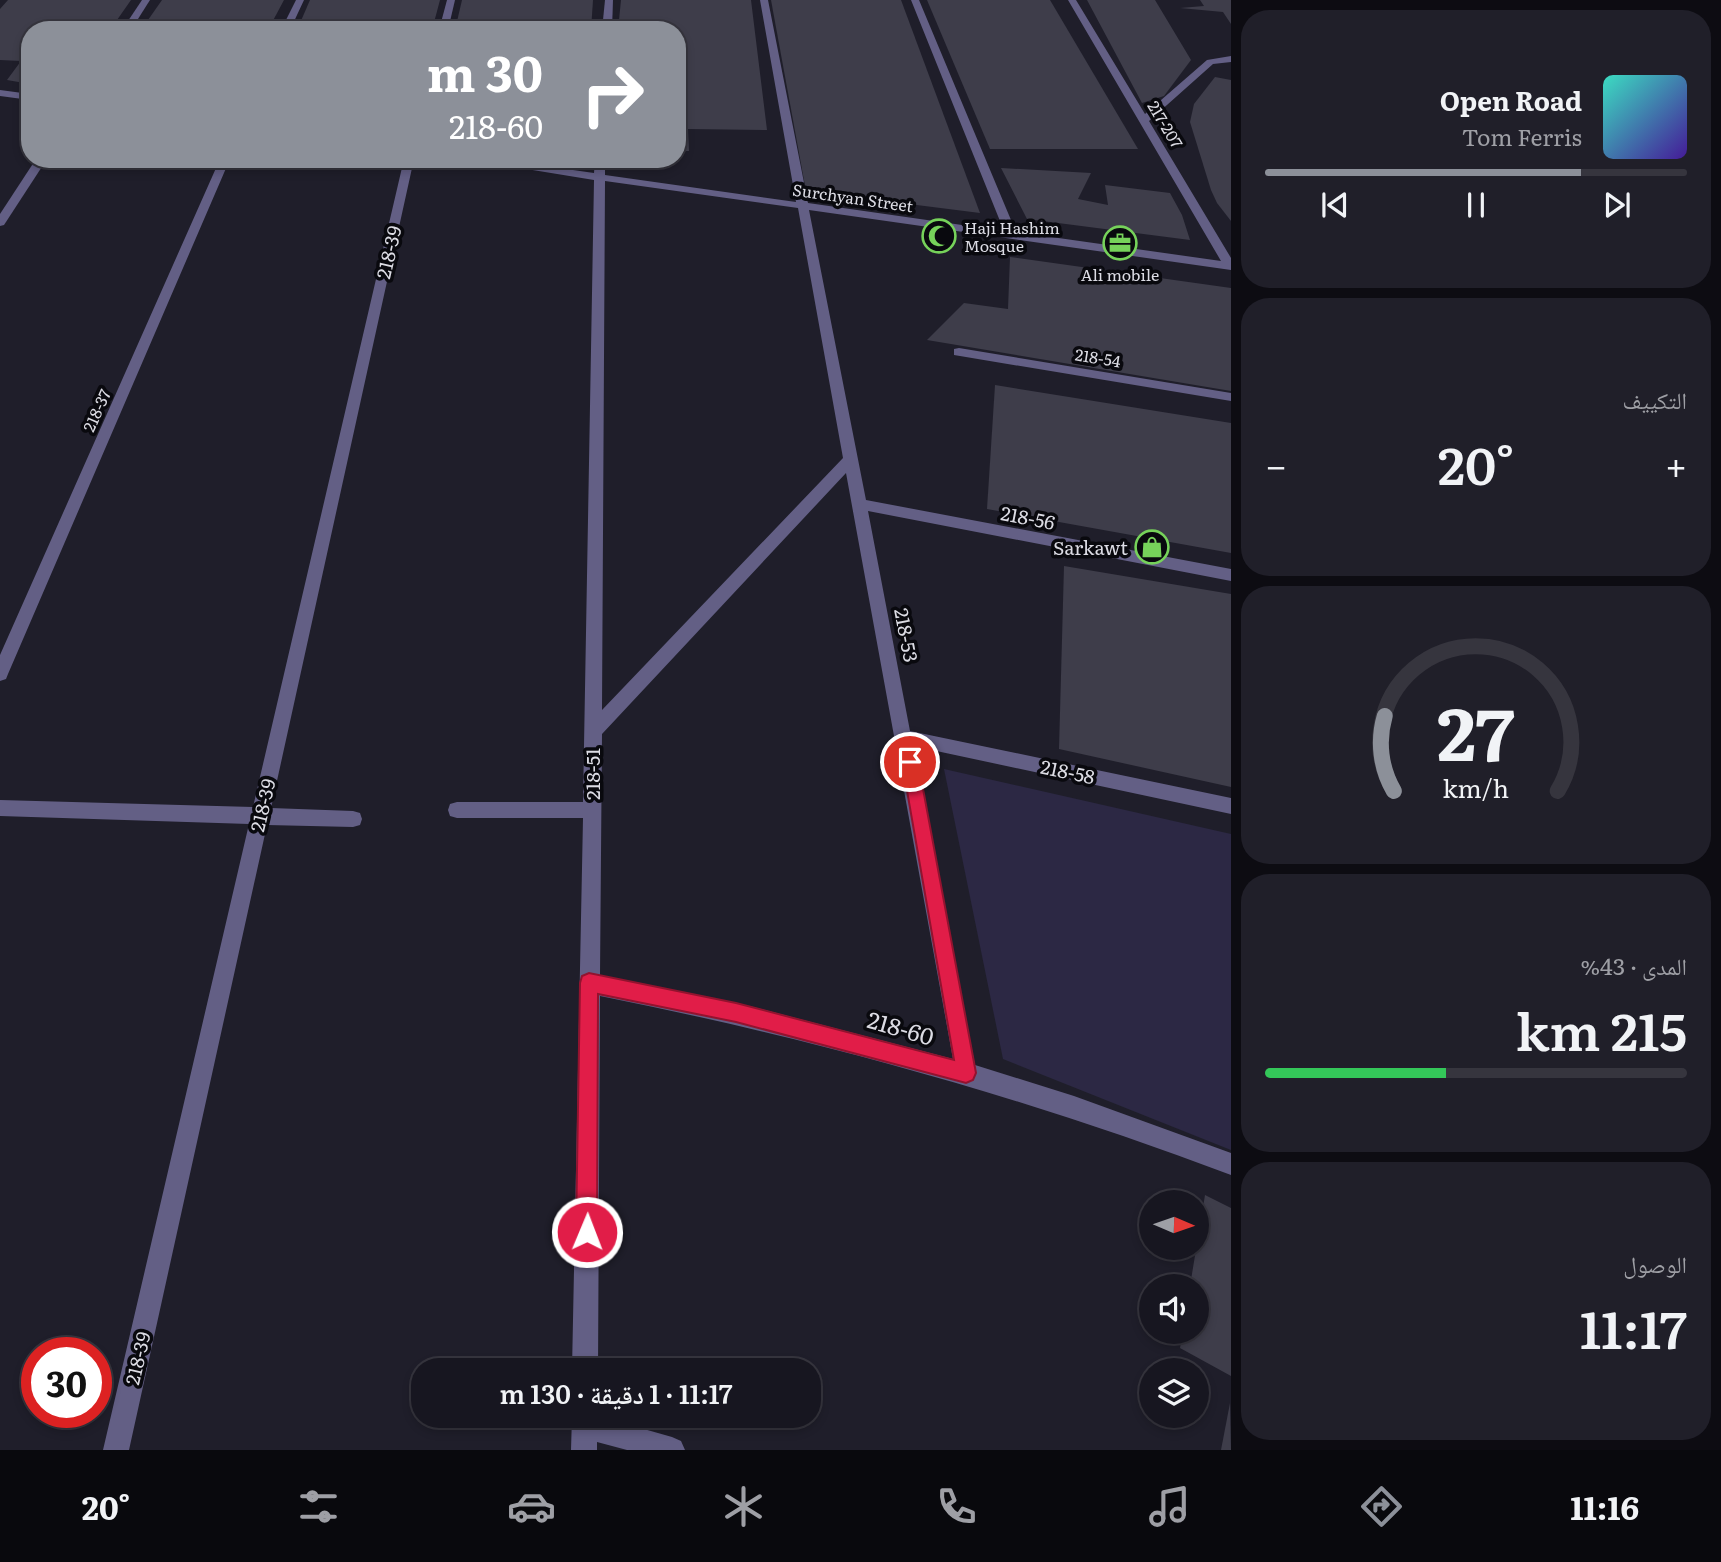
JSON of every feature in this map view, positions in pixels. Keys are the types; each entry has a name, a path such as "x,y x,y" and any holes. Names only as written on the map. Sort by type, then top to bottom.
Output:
{"street":[{"path":"132,21 146,0"},
{"path":"290,21 300,0"},
{"path":"445,21 450,0"},
{"path":"608,21 609,0"},
{"name":"218-53","path":"764,0 825,334 852,457 905,737 966,1073"},
{"path":"915,0 1012,236"},
{"name":"217-207","path":"1072,0 1231,266"},
{"path":"1145,120 1210,62 1231,59"},
{"path":"0,93 21,96"},
{"path":"0,223 36,168"},
{"name":"218-37","path":"0,674 221,168"},
{"name":"218-39","path":"116,1450 407,168"},
{"name":"Surchyan Street","path":"599,168 803,206 1231,266"},
{"name":"218-51","path":"585,1358 599,168"},
{"name":"218-54","path":"959,352 1231,397"},
{"path":"592,732 852,457"},
{"name":"218-56","path":"859,504 1231,575"},
{"name":"218-58","path":"905,737 1231,806"},
{"path":"0,808 352,819"},
{"path":"457,810 592,810"},
{"name":"218-60","path":"589,983 749,1016 966,1073 1129,1126 1231,1164"},
{"path":"585,1430 672,1450"}],"shaded area":[{"path":"944,769 1231,834 1231,1150 1003,1059"}],"building":[{"path":"8,0 131,0 116,21 21,21 21,61 0,60 0,9"},
{"path":"162,0 284,0 273,21 147,21"},
{"path":"310,0 440,0 434,21 301,21"},
{"path":"462,0 593,0 592,21 457,21"},
{"path":"621,0 751,0 767,130 688,129 689,151 686,151 686,21 619,21"},
{"path":"771,0 901,0 980,213 806,191"},
{"path":"927,0 1050,0 1138,149 990,149"},
{"path":"1087,0 1155,0 1191,60 1164,96 1142,103"},
{"path":"1200,0 1231,0 1231,24 1223,12 1180,8 1204,6"},
{"path":"21,61 21,82 7,80"},
{"path":"1215,77 1231,80 1231,221 1211,190 1190,122 1194,104"},
{"path":"1001,168 1091,173 1078,199 1108,205 1105,185 1170,193 1182,215 1190,240 1027,219"},
{"path":"1010,257 1231,288 1231,391 927,340 964,303 1008,309"},
{"path":"995,385 1231,423 1231,553 987,509"},
{"path":"1064,566 1231,594 1231,787 1059,749"},
{"path":"1209,1197 1231,1208 1231,1376 1209,1364 1209,1358 1198,1358 1180,1348 1181,1344 1209,1344 1209,1274 1192,1274 1194,1260 1209,1260"},
{"path":"1230,1403 1231,1450 1221,1450"}],"place":[{"name":"Haji Hashim Mosque","path":"939,236"},
{"name":"Ali mobile","path":"1120,243"},
{"name":"Sarkawt","path":"1152,547"}],"route":[{"path":"587,1232 589,983 711,1007 837,1037 966,1073 910,762"}]}
